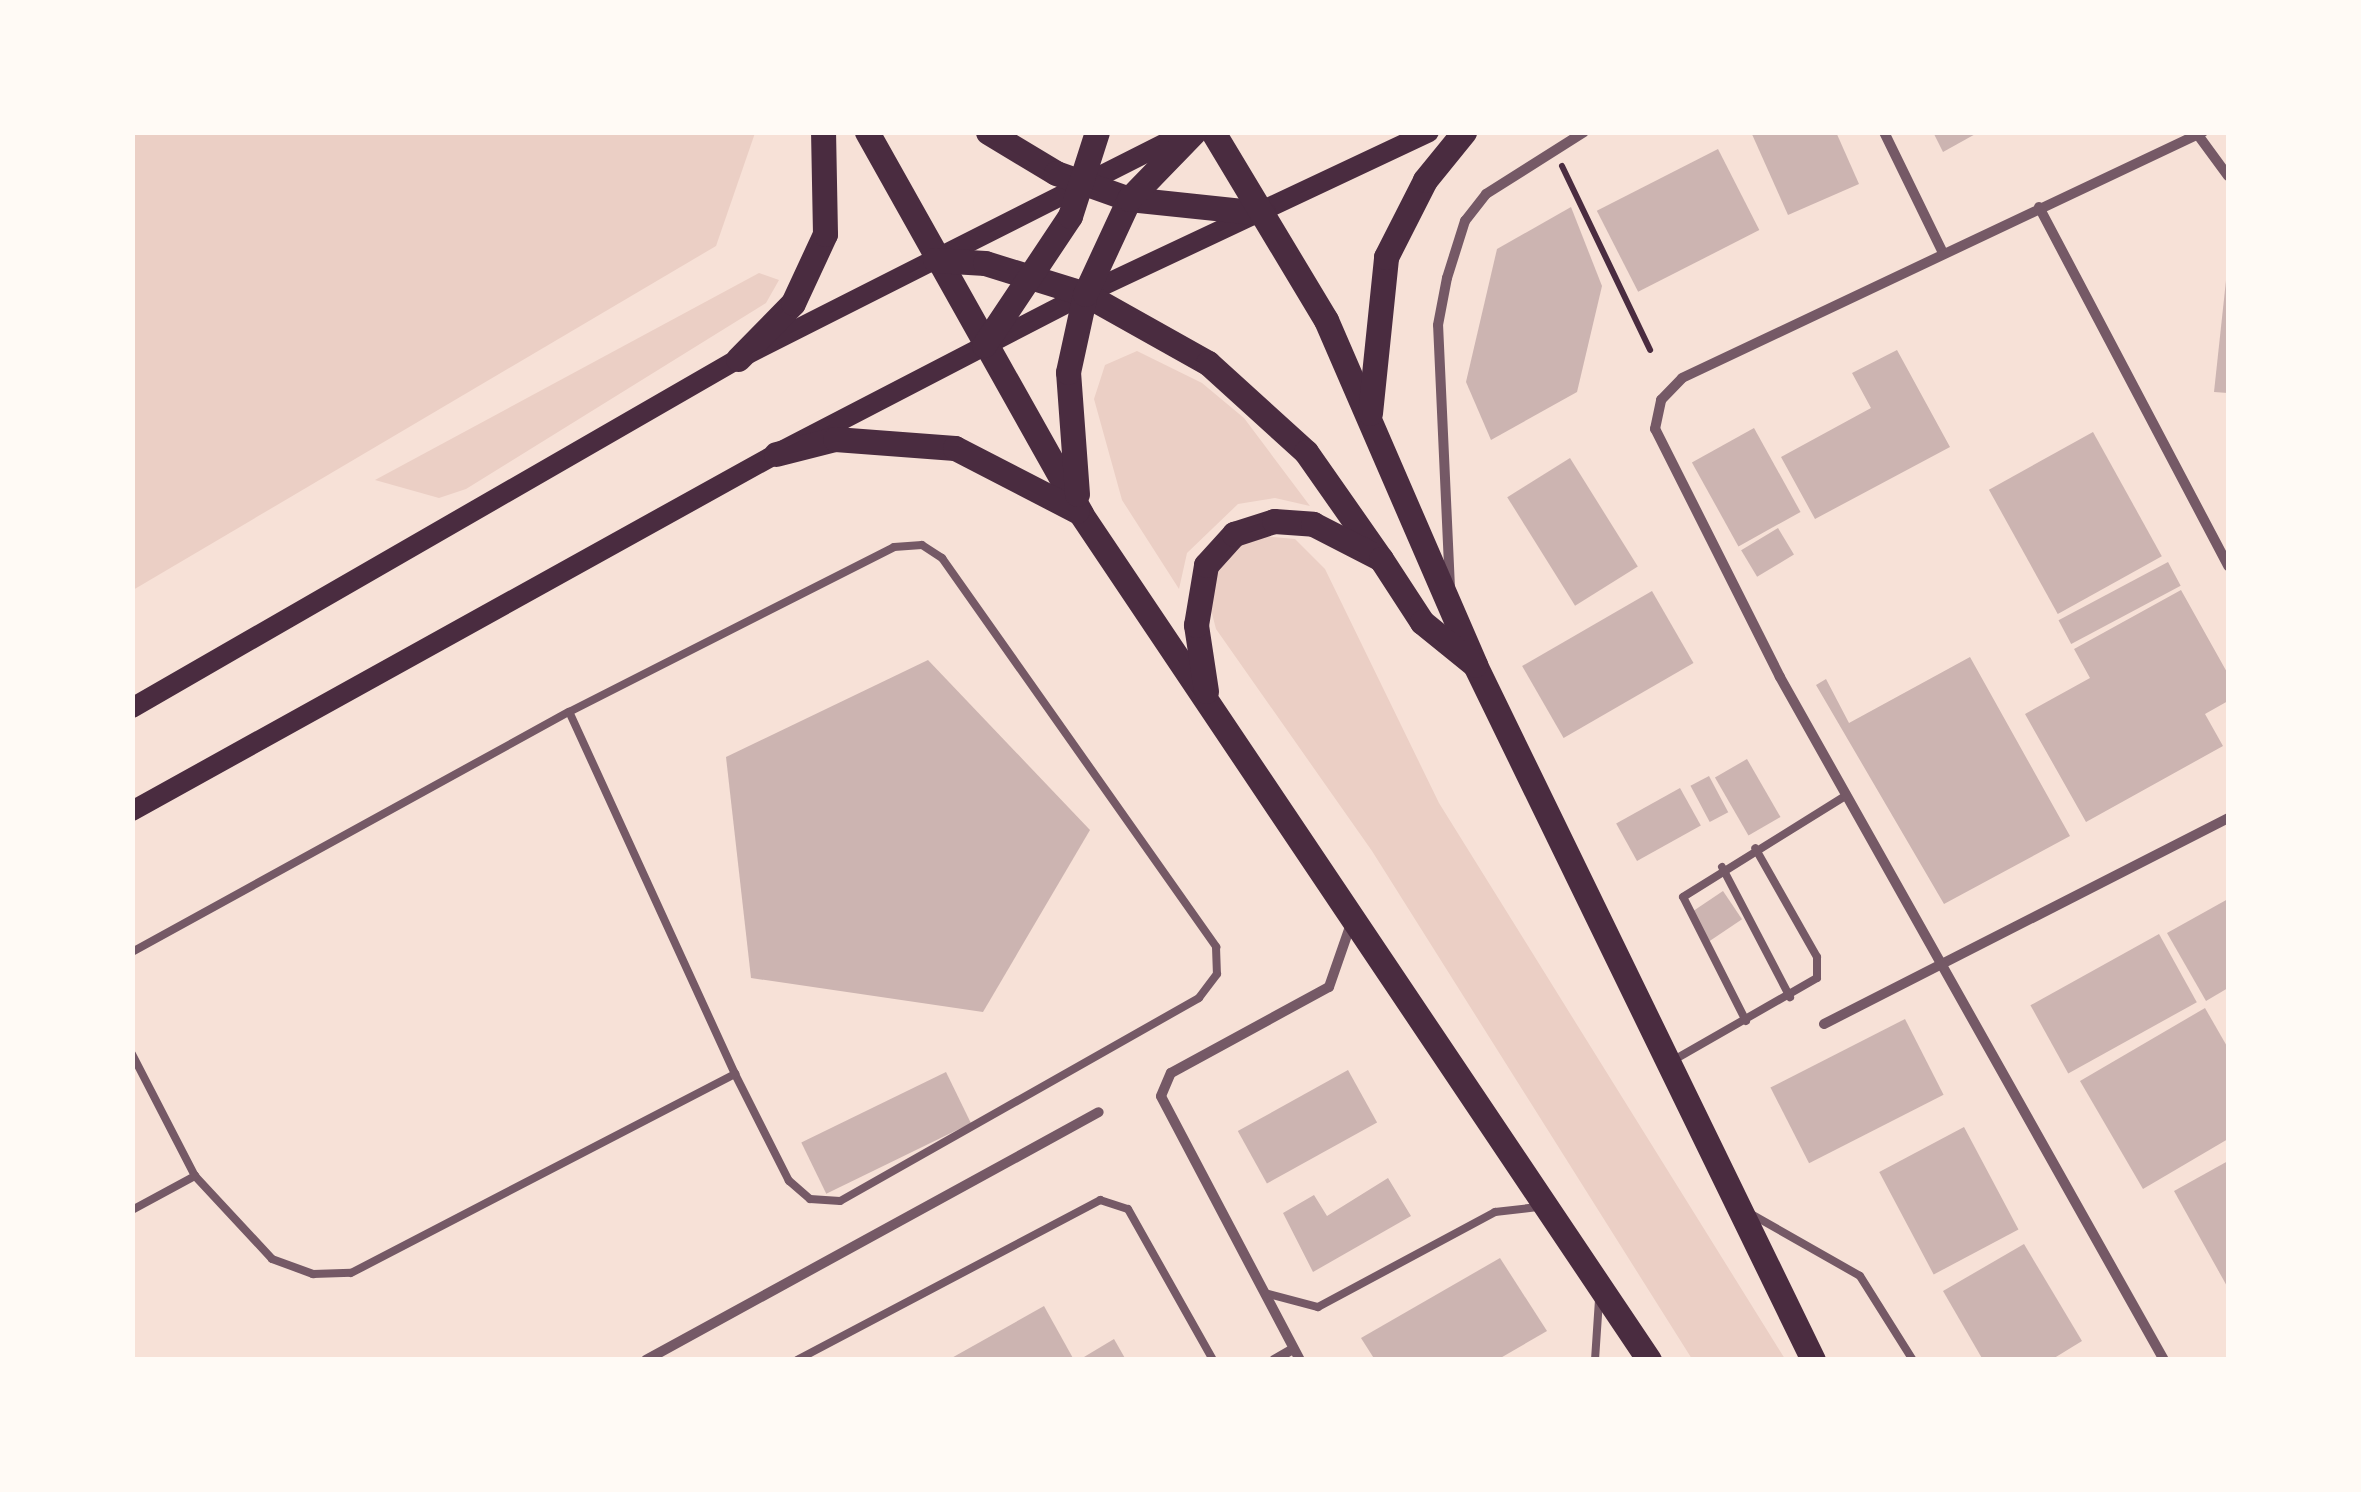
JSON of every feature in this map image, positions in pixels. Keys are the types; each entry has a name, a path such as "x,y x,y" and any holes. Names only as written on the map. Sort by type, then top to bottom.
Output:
{"main road":[{"path":"738,359 794,303 825,234 824,132"},
{"path":"867,132 935,260 1081,514 1351,908 1600,1279 1649,1360"},
{"path":"988,132 1083,185 1129,199 1263,213"},
{"path":"984,346 1035,275 1083,185 1097,132"},
{"path":"132,708 738,359 1190,132"},
{"path":"1081,514 1068,372 1084,294 1129,199 1190,132"},
{"path":"1212,132 1263,213 1370,418 1475,665 1664,1066 1813,1360"},
{"path":"132,811 776,454 1084,294 1429,132"},
{"path":"1370,418 1386,257 1425,180 1464,132"},
{"path":"935,260 1035,275 1084,294 1181,346 1260,405 1347,503 1422,622 1475,665"},
{"path":"776,454 836,439 955,448 1081,514"},
{"path":"1207,696 1200,588 1234,534 1274,521 1312,524 1381,559"}],"street":[{"path":"1451,609 1438,326 1446,278 1465,220 1486,194 1584,132"},
{"path":"1884,132 1942,251"},
{"path":"2164,1360 1847,795 1664,458 1656,414 1682,378 1942,251 2200,134 2228,176"},
{"path":"2040,207 2228,566"},
{"path":"1824,1024 2228,818"},
{"path":"1274,1360 1296,1354 1162,1107 1162,1084 1328,987 1344,966 1351,908"},
{"path":"646,1360 1100,1112"}],"lane":[{"path":"132,952 569,712 894,547 922,545 942,558 1216,948 1217,974 1198,998 840,1201 810,1198 789,1181 735,1074 569,712"},
{"path":"1746,1021 1683,904 1691,885 1847,795"},
{"path":"1664,1066 1813,984 1819,964 1755,848"},
{"path":"1722,868 1790,998"},
{"path":"132,1054 195,1176 272,1259 313,1274 350,1272 735,1074"},
{"path":"132,1210 195,1176"},
{"path":"797,1360 1100,1200 1128,1208 1213,1360"},
{"path":"1733,1201 1860,1276 1913,1360"},
{"path":"1262,1290 1318,1307 1495,1212 1551,1208"},
{"path":"1595,1360 1600,1279"}],"path":[{"path":"1554,149 1650,350"}],"shaded area":[{"path":"133,132 755,133 716,246 133,590"},
{"path":"759,273 779,280 766,303 466,489 439,498 375,480"},
{"path":"1137,351 1202,383 1244,418 1310,506 1275,498 1238,504 1187,553 1179,589 1122,500 1094,399 1105,365"},
{"path":"1260,536 1295,539 1325,569 1439,803 1785,1359 1692,1359 1372,851 1216,629 1209,602 1217,565 1231,546"}],"building":[{"path":"1751,132 1836,132 1859,184 1788,215"},
{"path":"1933,132 1979,132 1943,152"},
{"path":"1718,149 1759,230 1638,292 1597,211"},
{"path":"1571,207 1602,286 1577,392 1491,440 1466,382 1497,249"},
{"path":"2228,262 2228,393 2214,392"},
{"path":"1897,350 1950,447 1815,519 1781,457 1871,408 1852,373"},
{"path":"1754,428 1801,512 1738,546 1692,462"},
{"path":"2093,432 2162,556 2058,614 1989,490"},
{"path":"1570,458 1638,567 1575,606 1507,497"},
{"path":"1778,528 1794,555 1757,577 1741,550"},
{"path":"2168,562 2181,586 2071,644 2059,620"},
{"path":"2181,590 2228,674 2228,701 2205,714 2223,746 2086,822 2025,714 2090,678 2074,649"},
{"path":"1652,591 1694,663 1564,738 1522,666"},
{"path":"1970,657 2070,836 1944,904 1816,685 1826,679 1849,723"},
{"path":"928,660 1090,830 983,1012 751,978 726,757"},
{"path":"1747,759 1780,817 1748,836 1715,778"},
{"path":"1709,776 1728,812 1710,822 1690,786"},
{"path":"1680,788 1701,826 1637,861 1616,823"},
{"path":"1723,891 1742,919 1710,941 1691,913"},
{"path":"2228,899 2228,988 2206,1001 2167,933"},
{"path":"2159,934 2197,1002 2068,1073 2030,1005"},
{"path":"2205,1008 2228,1048 2228,1139 2143,1189 2080,1081"},
{"path":"1905,1019 1944,1095 1809,1163 1770,1088"},
{"path":"1348,1070 1377,1122 1267,1184 1238,1131"},
{"path":"946,1072 971,1123 826,1194 801,1143"},
{"path":"1964,1127 2018,1229 1934,1274 1879,1172"},
{"path":"2228,1161 2228,1288 2174,1191"},
{"path":"1388,1178 1411,1216 1313,1272 1283,1213 1314,1195 1327,1216"},
{"path":"2024,1244 2082,1341 2051,1360 1983,1360 1943,1291"},
{"path":"1500,1258 1547,1331 1497,1360 1375,1360 1361,1338"},
{"path":"1044,1306 1074,1360 948,1360"},
{"path":"1114,1339 1126,1360 1079,1360"}]}
